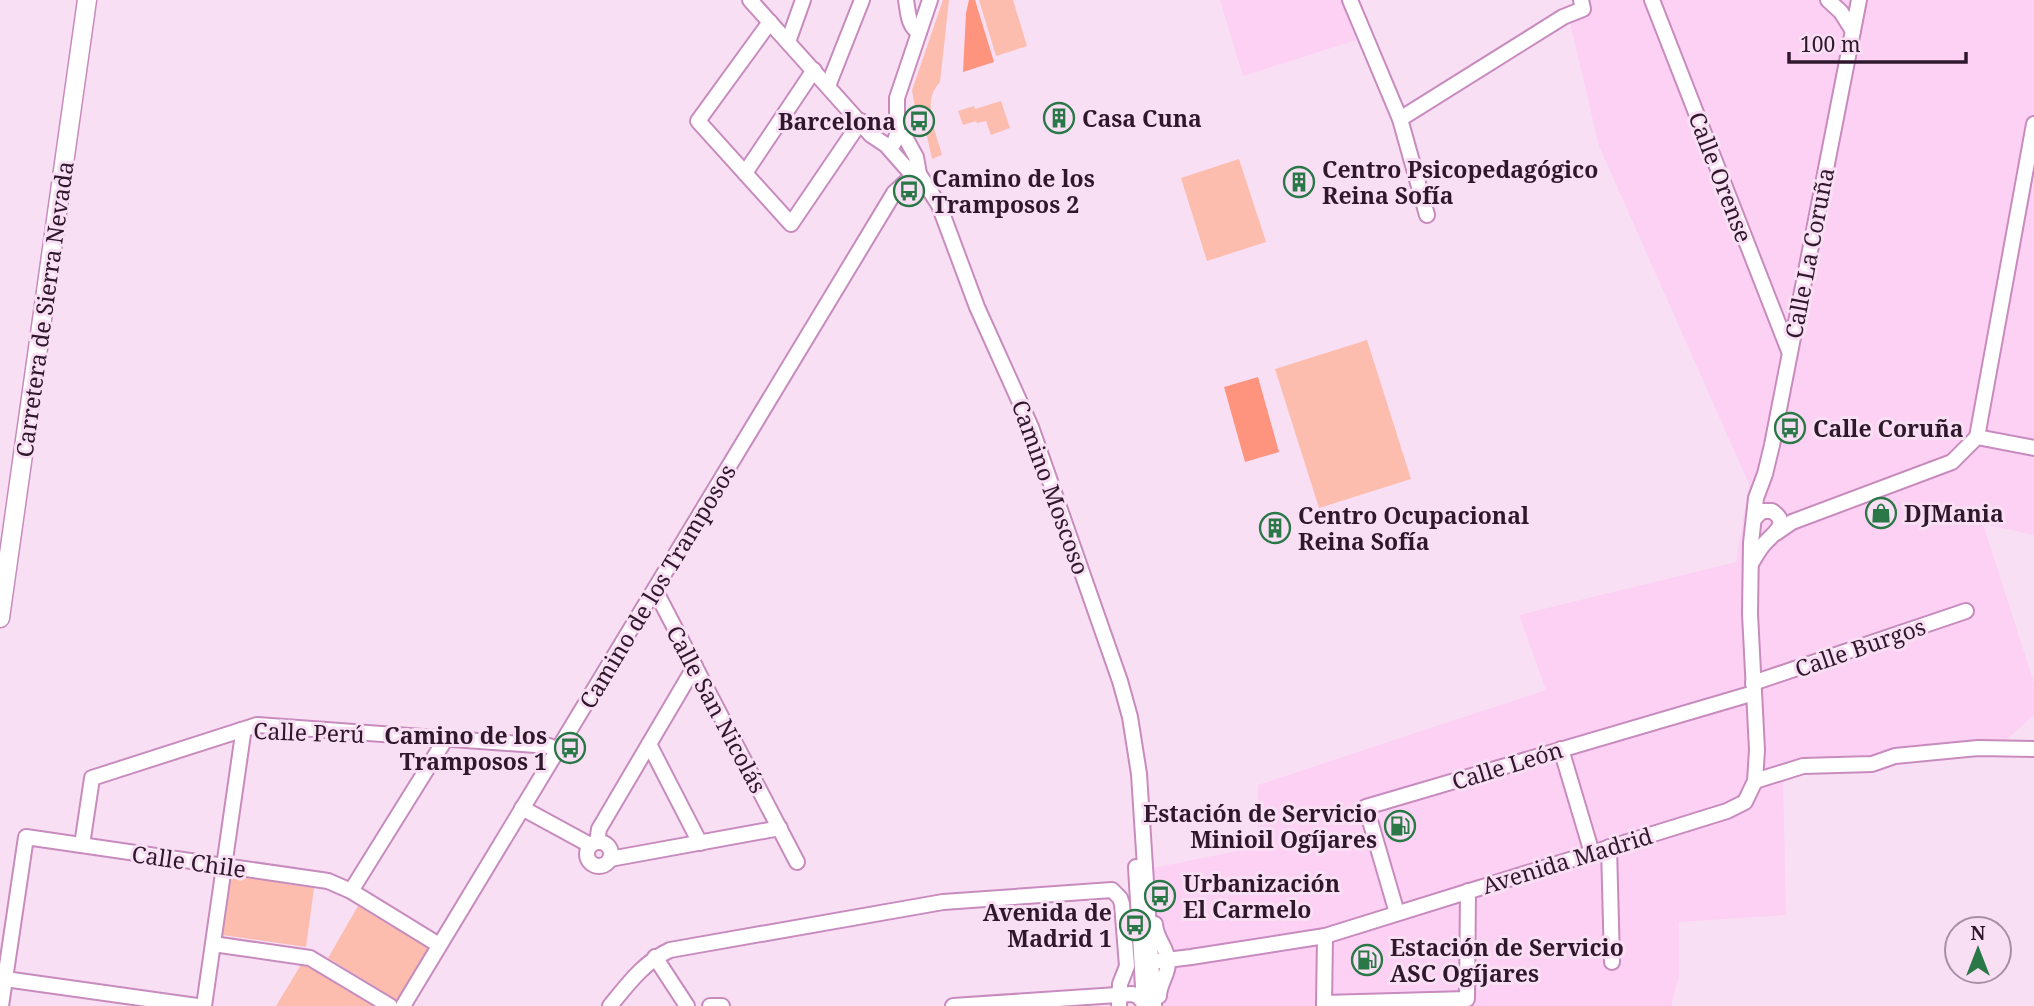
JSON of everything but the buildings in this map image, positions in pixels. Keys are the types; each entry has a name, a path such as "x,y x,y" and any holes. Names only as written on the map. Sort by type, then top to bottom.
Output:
{"main road":[{"name":"Carretera de Sierra Nevada","path":"0,618 87,0"}],"street":[{"name":"Camino Moscoso","path":"750,0 872,135 888,136 908,170 919,174 939,205 977,307 1031,427 1110,648 1130,717 1139,774 1148,984"},
{"path":"788,42 803,0"},
{"path":"828,86 862,0"},
{"path":"906,0 910,23 914,30 919,32"},
{"path":"888,136 897,98 930,0"},
{"path":"1350,0 1400,119 1427,215"},
{"path":"1400,119 1563,17 1583,9 1581,0"},
{"name":"Calle Orense","path":"1652,0 1790,353"},
{"path":"1828,0 1842,12 1853,31"},
{"name":"Calle La Coruña","path":"1754,521 1756,498 1765,474 1859,0"},
{"path":"770,22 698,121 791,224 861,121"},
{"path":"745,173 814,70"},
{"path":"1751,564 1763,545 1792,522 1952,462 1977,437 2034,124"},
{"name":"Camino de los Tramposos","path":"403,1006 894,193 919,174"},
{"path":"1977,437 2034,447"},
{"name":"Calle La Coruña","path":"1765,474 1773,511"},
{"path":"1814,514 1791,516 1762,511 1754,521 1750,614 1757,750 1755,781 1803,766 1872,764 1895,756 1978,748 2034,749"},
{"path":"1773,511 1780,521 1775,534"},
{"path":"1754,521 1756,531 1761,535 1775,534"},
{"name":"Calle San Nicolás","path":"655,590 797,862"},
{"name":"Calle Burgos","path":"1754,688 1966,611"},
{"path":"695,666 599,829 587,857 596,866 605,865 610,859 780,828"},
{"name":"Calle León","path":"1396,913 1366,807 1754,688"},
{"name":"Calle Perú","path":"82,845 92,778 257,725 549,746 558,750"},
{"path":"204,1006 243,734 241,730"},
{"path":"351,891 445,740"},
{"path":"649,744 700,843"},
{"path":"1562,749 1592,853"},
{"name":"Avenida Madrid","path":"1152,962 1325,936 1727,811 1745,802 1755,781"},
{"path":"522,808 594,844"},
{"name":"Calle Chile","path":"5,979 26,837 328,881 351,891 439,945"},
{"path":"1609,848 1612,962"},
{"path":"610,1006 643,967 670,950 943,902 1112,890 1122,904 1127,965 1119,1000"},
{"path":"1325,936 1324,1004 1467,999 1468,891"},
{"name":"Camino Moscoso","path":"1143,902 1152,962 1148,984"},
{"path":"1143,902 1155,909 1156,933 1166,948 1168,960 1168,968 1159,992 1159,1006"},
{"path":"213,944 310,958 390,1006"},
{"path":"655,957 687,1006"},
{"path":"1,1006 5,979 145,1002 197,1006"},
{"path":"1145,1005 1148,984"},
{"path":"953,1006 1119,1000 1132,994 1145,1005"},
{"path":"710,1006 722,1006"}],"shaded area":[{"path":"943,0 949,0 940,82 931,98 932,117 942,155 932,159 924,123 915,108 912,90"},
{"path":"969,0 975,0 994,62 963,72 966,13"},
{"path":"979,0 1013,0 1027,46 996,56"},
{"path":"1220,0 1341,0 1356,40 1243,76"},
{"path":"1576,0 2034,0 2034,535 1983,524 2034,683 2034,715 1999,746 1895,763 1783,776 1786,915 1679,922 1679,976 1671,1006 1157,1006 1153,868 1257,847 1258,785 1546,690 1519,615 1736,562 1749,484 1599,146 1570,23"},
{"path":"1001,101 1010,128 991,135 986,121 963,125 958,111"},
{"path":"1239,159 1266,242 1207,261 1181,178"},
{"path":"1367,340 1411,479 1319,508 1275,369"},
{"path":"1258,377 1279,452 1245,462 1224,387"},
{"path":"231,875 314,888 306,947 222,935"},
{"path":"358,906 428,948 397,1000 328,958"},
{"path":"302,963 375,1006 276,1006"}],"place":[{"name":"Casa Cuna","path":"1059,118"},
{"name":"Barcelona","path":"919,121"},
{"name":"Centro Psicopedagógico Reina Sofía","path":"1299,182"},
{"name":"Camino de los Tramposos 2","path":"909,191"},
{"name":"Calle Coruña","path":"1790,428"},
{"name":"DJMania","path":"1881,513"},
{"name":"Centro Ocupacional Reina Sofía","path":"1275,528"},
{"name":"Camino de los Tramposos 1","path":"570,748"},
{"name":"Estación de Servicio Minioil Ogíjares","path":"1400,826"},
{"name":"Urbanización El Carmelo","path":"1160,896"},
{"name":"Avenida de Madrid 1","path":"1135,925"},
{"name":"Estación de Servicio ASC Ogíjares","path":"1367,960"}]}
